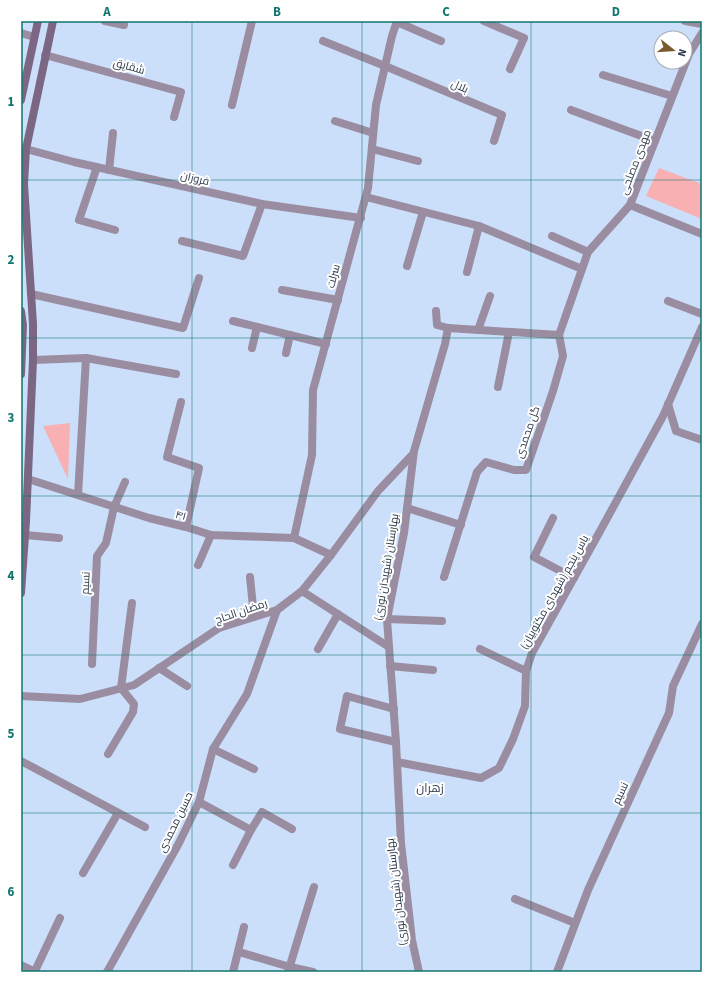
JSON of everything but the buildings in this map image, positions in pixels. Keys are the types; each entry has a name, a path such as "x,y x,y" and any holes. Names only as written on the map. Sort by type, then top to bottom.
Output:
{"main road":[{"path":"21,100 38,21"},
{"path":"21,593 33,360 33,324 23,196 26,149 53,21"},
{"path":"21,311 23,325 21,374"}],"street":[{"path":"106,21 124,25"},
{"path":"232,105 252,21"},
{"path":"484,21 524,38 510,69"},
{"path":"685,21 702,24"},
{"path":"397,22 441,41"},
{"name":"سرلت","path":"294,538 312,455 313,390 366,197 376,105 392,36 397,22"},
{"path":"21,33 34,37"},
{"name":"مهدی مصلحی","path":"559,335 588,252 630,205 689,54 702,33"},
{"path":"323,41 385,66"},
{"name":"شقایق","path":"45,55 181,92 174,118"},
{"name":"بلال","path":"385,66 502,115 494,141"},
{"path":"602,75 672,96"},
{"path":"572,110 655,141"},
{"path":"335,121 374,133"},
{"path":"109,170 114,134"},
{"name":"فروزان","path":"26,149 109,170 262,204 360,218"},
{"path":"372,149 418,161"},
{"path":"97,167 80,220 115,230"},
{"path":"366,197 479,226 582,269"},
{"path":"182,241 243,256 262,204"},
{"path":"630,205 702,234"},
{"path":"407,266 423,212"},
{"path":"467,272 479,226"},
{"path":"552,236 588,252"},
{"path":"31,294 183,328 199,278"},
{"path":"282,290 338,300"},
{"path":"478,330 490,296"},
{"path":"668,301 702,314"},
{"path":"436,311 436,325 448,328 559,335"},
{"path":"233,321 326,344"},
{"path":"252,348 257,327"},
{"name":"یاس پنجم (شهدای مکتوبیان)","path":"397,762 481,778 499,768 525,706 526,671 532,653 663,416 702,327"},
{"name":"بهارستان (شهیدان نوری)","path":"419,972 412,940 401,843 394,709 387,619 404,533 413,454 445,344 448,328"},
{"path":"498,388 510,332"},
{"path":"286,353 290,335"},
{"name":"گل محمدی","path":"444,578 478,472 486,462 514,470 526,470 553,391 563,356 559,335"},
{"path":"33,360 86,358 176,374"},
{"path":"78,495 86,358"},
{"path":"181,402 167,457 199,468 186,527"},
{"path":"668,404 676,431 702,440"},
{"name":"رمضان الحاج","path":"21,696 80,699 134,685 219,628 277,610 302,591 331,556 378,491 413,454"},
{"name":"۴۱","path":"28,479 149,518 211,535 294,538 331,556"},
{"name":"نسیم","path":"92,664 97,556 106,543 114,507 125,482"},
{"path":"407,508 462,525"},
{"path":"553,518 534,557 574,578"},
{"path":"25,535 59,538"},
{"path":"198,565 211,535"},
{"path":"250,577 254,617"},
{"path":"302,591 389,647"},
{"path":"108,754 133,712 134,704 121,688 132,603"},
{"name":"حسین محمدی","path":"107,972 180,843 199,802 213,749 247,694 277,610"},
{"path":"318,649 338,614"},
{"path":"387,619 442,621"},
{"name":"نسیم","path":"557,972 588,890 669,713 673,686 702,624"},
{"path":"480,649 526,671"},
{"path":"390,666 433,670"},
{"path":"159,668 187,686"},
{"path":"394,709 347,696 340,730 396,742"},
{"path":"213,749 254,768"},
{"path":"21,762 145,827"},
{"path":"199,802 251,830"},
{"path":"233,866 262,812 292,829"},
{"path":"83,873 118,813"},
{"path":"289,969 314,887"},
{"path":"515,899 575,923"},
{"path":"21,965 35,972 60,918"},
{"path":"233,972 244,927"},
{"path":"239,952 289,969 312,972"}],"shaded area":[{"path":"659,168 702,184 702,219 646,196"},
{"path":"70,423 68,479 43,426"}],"district":[{"name":"زهران","path":"430,788"}]}
